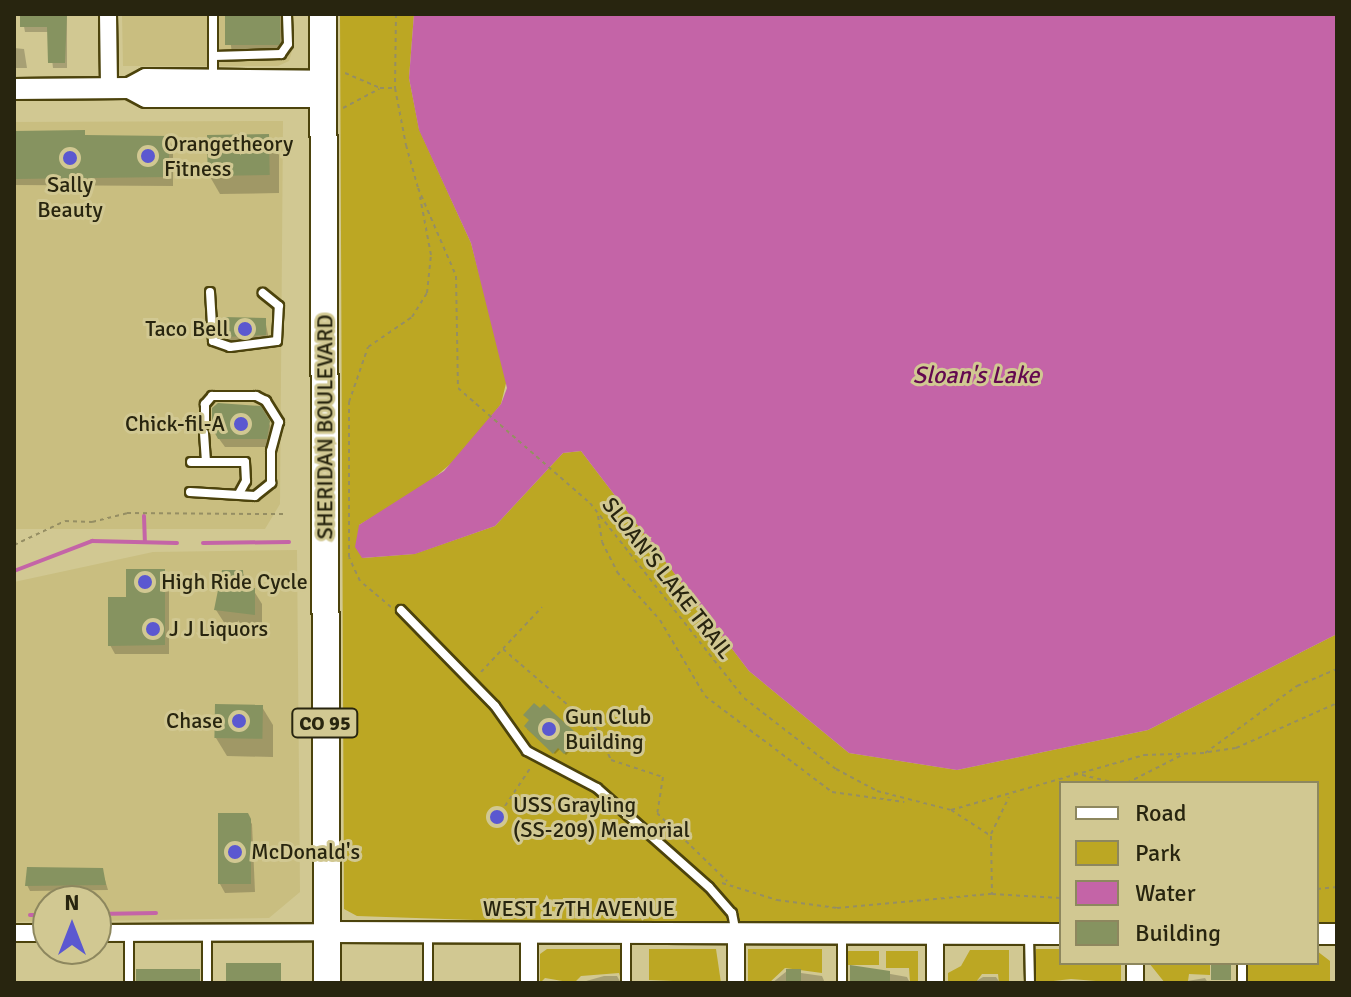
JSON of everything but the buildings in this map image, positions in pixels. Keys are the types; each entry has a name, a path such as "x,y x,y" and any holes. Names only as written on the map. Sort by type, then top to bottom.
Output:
{"main road":[{"name":"SHERIDAN BOULEVARD","path":"323,14 334,90 327,983"}],"street":[{"path":"108,14 119,88"},
{"path":"14,89 119,88 146,79 213,80 334,90"},
{"path":"119,88 146,97 334,90"},
{"name":"WEST 17TH AVENUE","path":"112,933 1059,934"},
{"path":"529,933 529,983"},
{"path":"736,933 736,983"},
{"path":"935,933 935,983"}],"lane":[{"path":"213,14 213,80"},
{"path":"214,56 281,54 288,44 287,14"},
{"path":"210,292 213,341 230,347 277,341 279,306 263,293"},
{"path":"190,492 240,492 255,496 267,491 278,415 256,396 212,396 205,404 206,462"},
{"path":"191,462 245,462 246,481 240,492"},
{"path":"401,610 472,682 536,758 597,788 709,887 732,913 736,933"},
{"path":"129,933 129,983"},
{"path":"207,933 207,983"},
{"path":"428,933 428,983"},
{"path":"626,933 626,983"},
{"path":"842,933 842,983"},
{"path":"1029,934 1030,983"}],"path":[{"name":"SLOAN'S LAKE TRAIL","path":"396,14 395,88 418,188 456,276 455,382 486,416 598,514 744,698 836,769 909,802 951,810 991,836"},
{"path":"334,90 380,88"},
{"path":"334,90 395,88"},
{"path":"401,610 385,605 366,588 349,557 349,402 368,347 412,317 427,293 431,255 418,188"},
{"path":"14,545 65,521 92,522 127,513 285,514"},
{"path":"598,514 602,542 617,572 660,620 705,696 832,792 909,802"},
{"path":"472,682 542,607"},
{"path":"503,649 599,732 611,760 663,777 657,813 727,881 777,900 837,908 992,894 1059,898"},
{"path":"1205,753 1297,686 1337,669"},
{"name":"SLOAN'S LAKE TRAIL","path":"951,810 1009,797 1074,773 1144,755 1205,753 1236,748 1337,703"},
{"path":"1131,781 1185,753"},
{"path":"505,806 536,758"},
{"path":"1074,773 1108,781"},
{"path":"992,894 991,836 1009,797"},
{"path":"709,887 727,881"}],"shaded area":[{"path":"122,14 294,14 293,48 289,61 278,66 123,66"},
{"path":"283,121 280,504 265,529 14,529 14,122"},
{"path":"297,550 300,892 269,918 112,921 112,885 32,885 32,921 14,922 14,582 153,552"}],"green space":[{"path":"340,14 414,14 409,78 419,129 471,243 507,379 501,404 461,455 421,489 359,525 363,558 414,554 495,526 563,453 581,451 749,671 849,753 957,770 1148,730 1337,634 1337,923 1319,923 1319,781 1059,781 1059,922 504,921 357,916 344,909"},
{"path":"547,949 622,949 622,983 619,973 581,976 574,983 545,978 540,983 540,954"},
{"path":"649,949 716,949 721,983 649,980"},
{"path":"748,949 822,949 822,973 785,968 769,983 748,983"},
{"path":"1036,949 1059,949 1059,965 1121,965 1121,983 1071,979 1036,983"},
{"path":"970,950 1009,950 1009,982 999,983 998,974 982,974 976,982 948,983 948,973 961,966"},
{"path":"848,951 879,951 879,965 848,965"},
{"path":"886,951 918,951 918,982 910,982 909,968 886,968"},
{"path":"1319,953 1330,961 1330,983 1247,983 1247,965 1319,965"},
{"path":"1151,965 1210,965 1210,975 1189,974 1188,981 1165,983"}],"water":[{"name":"Sloan's Lake","path":"414,14 1337,14 1337,634 1148,730 957,770 849,753 749,671 581,451 563,453 495,526 415,554 362,558 355,547 359,525 444,471 501,404 507,388 471,243 419,130 409,78"}],"waterway":[{"path":"144,516 145,542"},
{"path":"14,571 92,541 177,543"},
{"path":"203,543 289,542"},
{"path":"112,914 156,913"}],"place":[{"name":"Orangetheory Fitness","path":"148,156"},
{"name":"Sally Beauty","path":"70,158"},
{"name":"Taco Bell","path":"245,329"},
{"name":"Chick-fil-A","path":"241,424"},
{"name":"High Ride Cycle","path":"145,582"},
{"name":"J J Liquors","path":"153,629"},
{"name":"Chase","path":"239,721"},
{"name":"Gun Club Building","path":"549,729"},
{"name":"USS Grayling (SS-209) Memorial","path":"497,817"},
{"name":"McDonald's","path":"235,852"}]}
